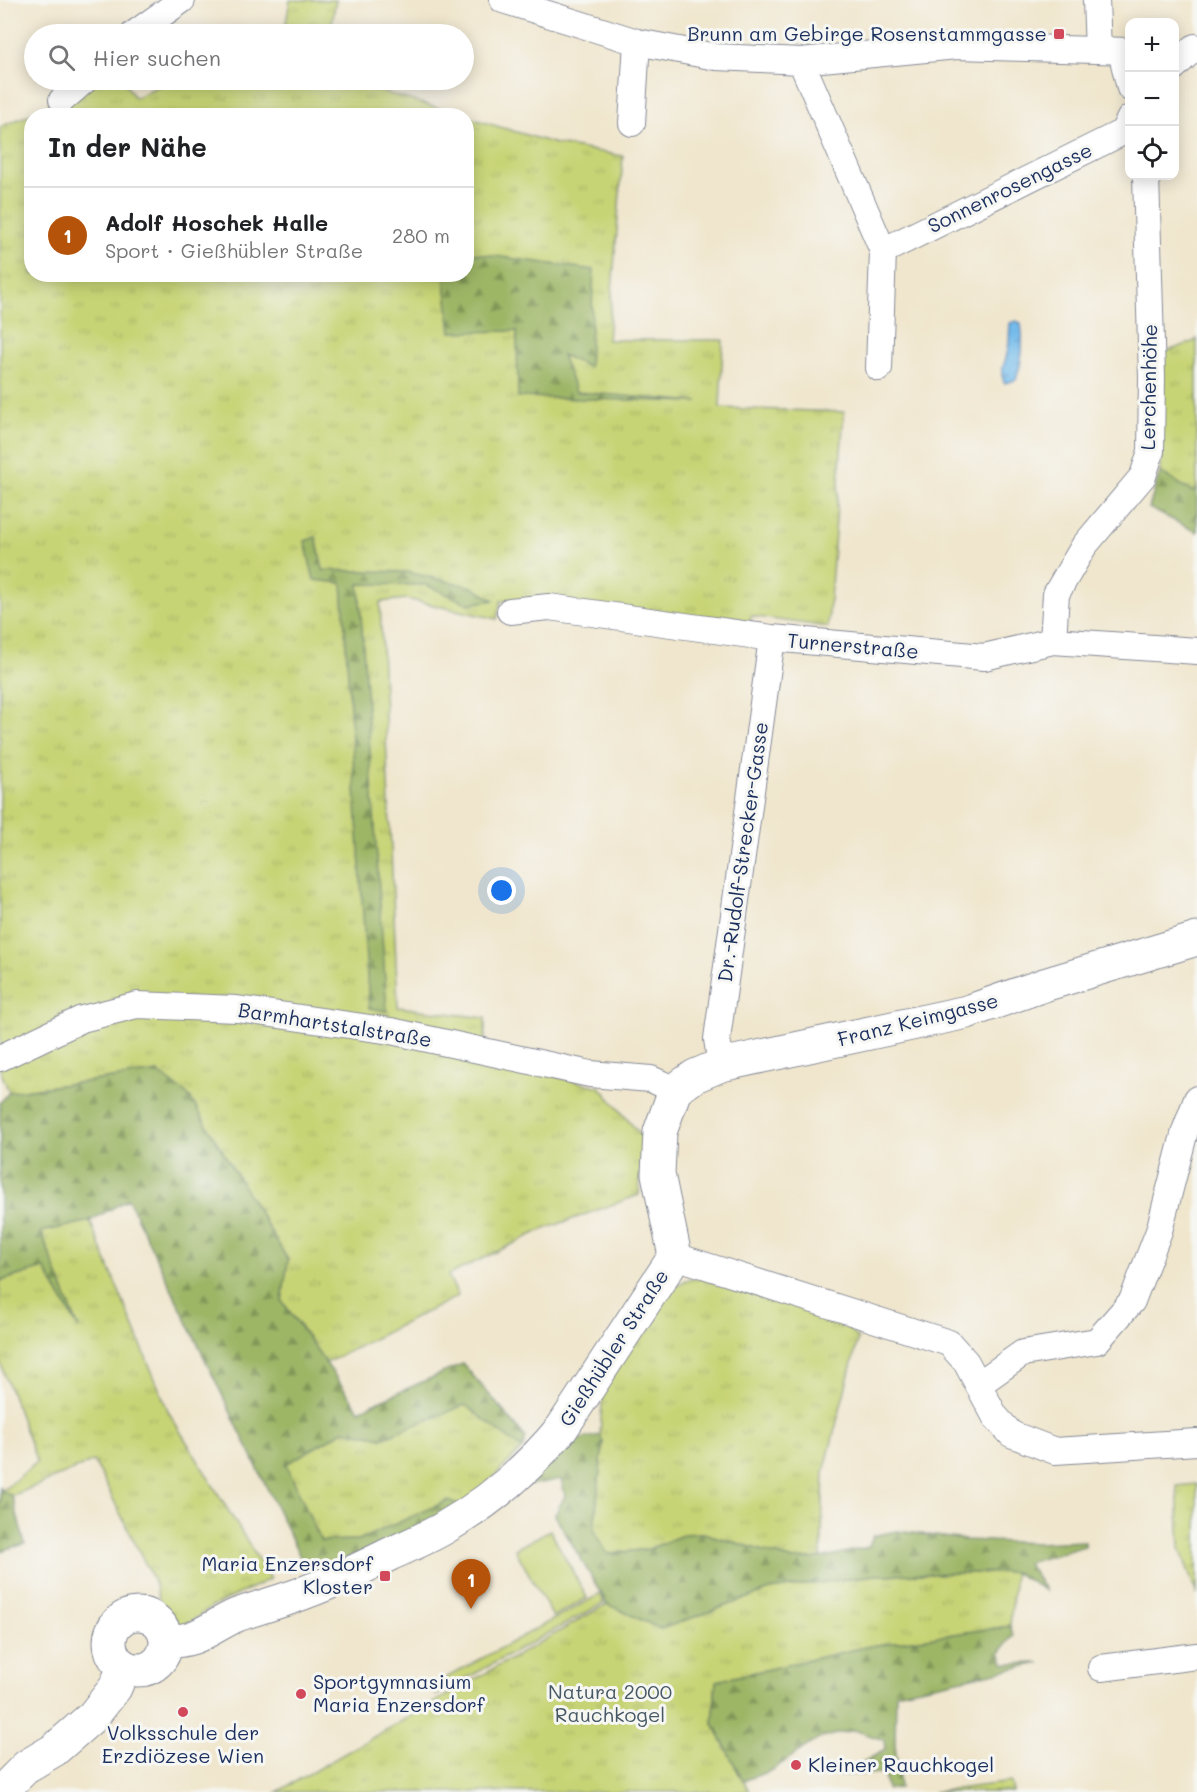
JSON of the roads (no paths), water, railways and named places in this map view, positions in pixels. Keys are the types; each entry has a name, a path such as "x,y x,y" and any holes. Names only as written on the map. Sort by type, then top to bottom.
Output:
{"main road":[{"name":"Franz Keimgasse","path":"675,1090 695,1076 721,1065 967,1012 1044,985 1197,939"},
{"path":"675,1090 660,1132 658,1174 675,1256"},
{"name":"Gießhübler Straße","path":"166,1640 175,1642 200,1636 236,1616 311,1590 369,1565 442,1529 484,1501 528,1466 562,1428 675,1256"},
{"path":"134,1614 150,1616 164,1632 166,1640 165,1651 159,1660 143,1670 124,1667 110,1650 109,1641 116,1624 123,1618 134,1614"},
{"path":"1,1792 27,1766 54,1750 93,1716 115,1688 124,1667"}],"street":[{"path":"148,24 182,0"},
{"path":"503,0 637,42 717,57 801,61 957,46 1116,51"},
{"path":"1096,0 1125,75"},
{"path":"632,123 637,42"},
{"path":"1179,60 1189,47"},
{"path":"801,61 883,251 879,368"},
{"path":"62,100 74,90"},
{"name":"Sonnenrosengasse","path":"883,251 1123,132 1126,126"},
{"name":"Lerchenhöhe","path":"1053,641 1056,594 1084,546 1143,476 1151,451 1152,377 1146,180"},
{"name":"Turnerstraße","path":"510,611 549,607 772,638 984,657 1053,641 1197,651"},
{"name":"Dr.-Rudolf-Strecker-Gasse","path":"721,1065 717,1039 772,638"},
{"name":"Barmhartstalstraße","path":"0,1058 82,1019 137,1005 237,1009 391,1031 590,1074 651,1079 675,1090"},
{"path":"979,1384 1023,1353 1097,1341 1132,1301 1159,1231 1185,1131 1197,1099"},
{"name":"Gießhübler Straße","path":"675,1256 949,1343 966,1362 995,1416 1011,1434 1055,1451 1197,1442"},
{"path":"1101,1668 1197,1656"}],"water":[{"path":"1016,321 1021,323 1021,359 1016,380 1005,383 1002,372 1009,346 1010,323"}],"place":[{"name":"Brunn am Gebirge Rosenstammgasse","path":"1059,34"},
{"name":"Maria Enzersdorf Kloster","path":"385,1576"},
{"name":"Adolf Hoschek Halle","path":"471,1609"},
{"name":"Sportgymnasium Maria Enzersdorf","path":"301,1694"},
{"name":"Volksschule der Erzdiözese Wien","path":"183,1712"},
{"name":"Kleiner Rauchkogel","path":"796,1765"}],"park label":[{"name":"Natura 2000 Rauchkogel","path":"610,1704"}]}
